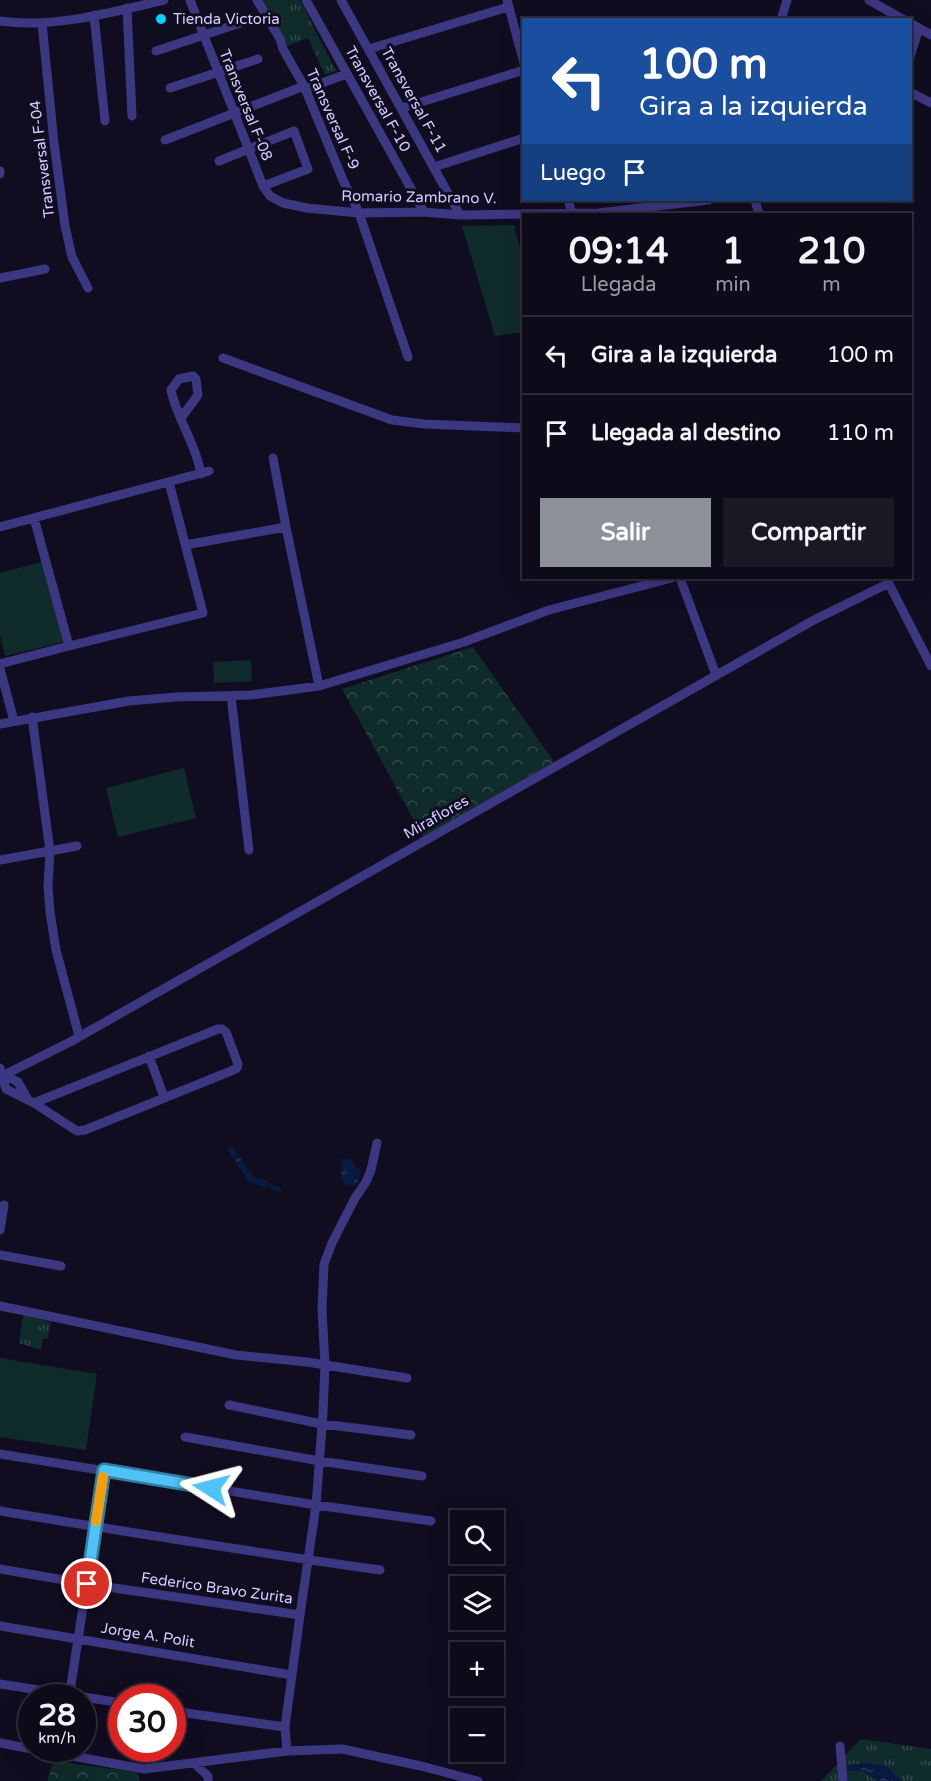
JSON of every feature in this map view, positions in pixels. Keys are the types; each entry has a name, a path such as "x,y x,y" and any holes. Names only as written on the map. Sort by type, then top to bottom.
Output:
{"street":[{"path":"0,21 42,22 94,15 164,0"},
{"name":"Transversal F-08","path":"190,0 263,186"},
{"name":"Transversal F-9","path":"257,0 305,88 359,213 408,357"},
{"name":"Transversal F-10","path":"306,0 424,212"},
{"name":"Transversal F-11","path":"341,0 460,215"},
{"path":"782,18 787,0"},
{"path":"869,0 890,16"},
{"path":"369,50 507,4 522,56"},
{"path":"127,8 132,116"},
{"path":"94,15 105,121"},
{"name":"Transversal F-04","path":"42,22 65,225 72,257 88,288"},
{"path":"156,51 243,22"},
{"path":"912,45 915,26 931,35"},
{"path":"170,88 258,59"},
{"path":"402,108 522,71"},
{"path":"165,140 233,112 346,74"},
{"path":"912,93 931,103"},
{"path":"219,161 292,130 296,133 308,169 263,186"},
{"path":"434,167 522,139"},
{"name":"Romario Zambrano V.","path":"263,186 270,196 283,203 307,208 359,213 522,214"},
{"path":"568,201 572,213"},
{"name":"Romario Zambrano V.","path":"572,213 598,213 701,201"},
{"path":"0,279 45,269"},
{"path":"223,358 392,420 424,424 522,428"},
{"path":"0,527 205,472 181,418"},
{"path":"273,458 320,686"},
{"path":"14,721 0,666 69,646 203,613 169,482"},
{"path":"34,518 69,646"},
{"path":"185,545 286,526"},
{"path":"0,724 129,701 266,694 320,686 464,642 549,610 643,582 665,579"},
{"path":"680,579 716,675"},
{"name":"Miraflores","path":"1,1073 79,1036 887,580 931,666"},
{"path":"231,696 249,850"},
{"path":"32,717 50,851 49,895 56,950 79,1036"},
{"path":"0,860 77,846"},
{"path":"1,1073 6,1089 78,1131 231,1071 237,1068 238,1064 226,1032 222,1029 31,1102"},
{"path":"149,1056 164,1097"},
{"path":"300,1615 320,1461 325,1365 322,1309 324,1264 355,1198 366,1182 377,1143"},
{"path":"0,1230 4,1204"},
{"path":"0,1255 61,1266"},
{"path":"0,1306 236,1355 274,1358 407,1378"},
{"path":"229,1405 322,1424 411,1435"},
{"path":"185,1437 422,1476"},
{"path":"0,1454 316,1505 431,1521"},
{"path":"71,1684 104,1470"},
{"path":"0,1511 380,1570"},
{"name":"Federico Bravo Zurita","path":"0,1569 300,1615 285,1727 287,1752"},
{"name":"Jorge A. Polit","path":"0,1626 292,1675"},
{"path":"0,1684 18,1687"},
{"path":"186,1713 285,1727"},
{"path":"0,1743 18,1746"},
{"path":"840,1746 843,1781"},
{"path":"96,1758 144,1768 287,1752 342,1749 478,1781"},
{"path":"195,1764 208,1776 208,1781"}],"green space":[{"path":"261,0 300,0 336,71 325,75 308,38 287,46"},
{"path":"514,225 522,255 522,332 495,336 462,226"},
{"path":"45,561 63,642 5,656 0,635 0,573"},
{"path":"473,647 554,762 423,837 342,689"},
{"path":"251,660 252,681 214,683 213,662"},
{"path":"184,768 196,818 118,837 106,788"},
{"path":"23,1315 51,1322 48,1339 43,1339 41,1350 19,1343"},
{"path":"0,1358 97,1374 86,1450 0,1437"},
{"path":"861,1739 931,1749 931,1781 821,1781"},
{"path":"54,1762 62,1762 137,1772 140,1781 47,1781"}],"water":[{"path":"232,1146 256,1178 267,1180 283,1192 272,1190 268,1186 264,1188 248,1181 228,1150"},
{"path":"342,1158 352,1160 356,1168 360,1169 355,1187 344,1183 341,1177"},
{"path":"866,1763 887,1766 901,1781 877,1781 863,1771 848,1771 843,1765"}],"slow traffic":[{"path":"96,1521 103,1477"}],"place":[{"name":"Tienda Victoria","path":"161,19"}],"route":[{"path":"87,1584 104,1470 211,1488"}]}
